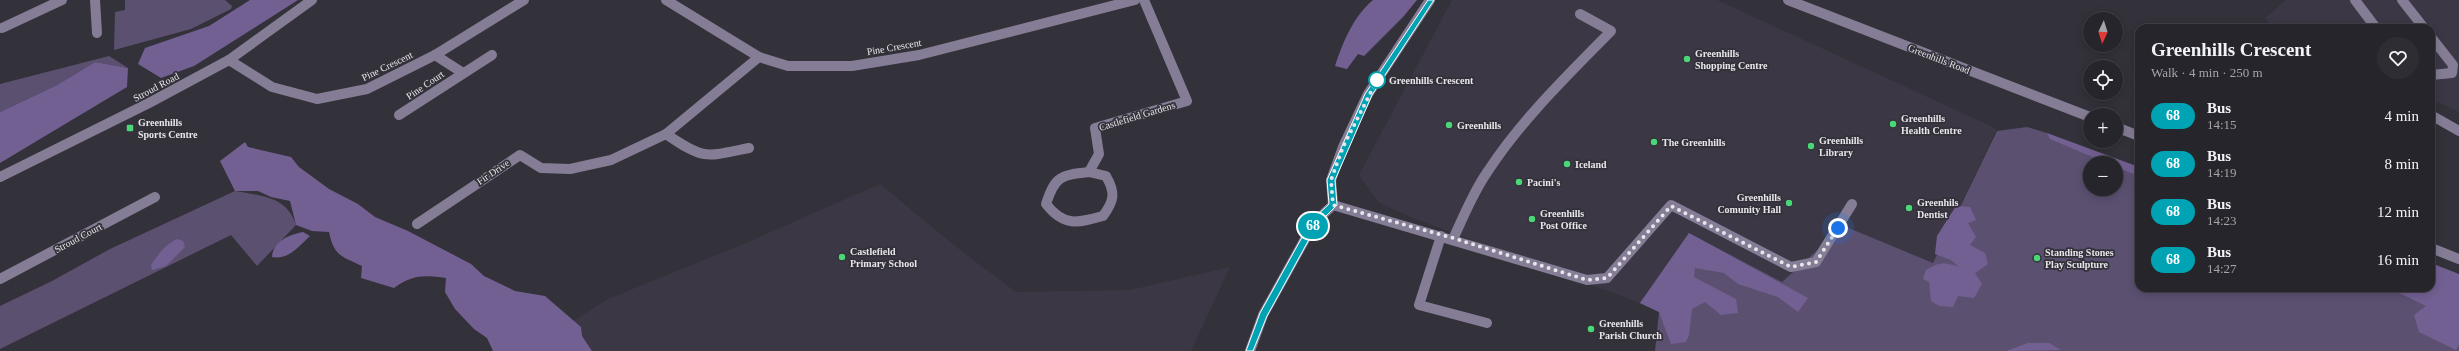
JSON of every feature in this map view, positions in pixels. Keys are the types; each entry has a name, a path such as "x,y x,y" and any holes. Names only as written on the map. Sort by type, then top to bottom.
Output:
{"street":[{"path":"2,28 62,0"},
{"path":"95,0 97,33"},
{"name":"Stroud Road","path":"0,177 148,103 229,60 312,0"},
{"name":"Pine Crescent","path":"229,60 272,87 317,99 367,90 435,55 524,0"},
{"name":"Pine Crescent","path":"667,0 759,57 788,66 852,66 919,55 1136,0"},
{"name":"Castlefield Gardens","path":"1089,172 1099,154 1095,128 1187,101 1144,0"},
{"path":"1333,205 1331,180 1362,107 1382,72 1430,0"},
{"name":"Greenhills Road","path":"1788,0 2083,114"},
{"path":"2355,0 2373,24"},
{"path":"2402,0 2421,24"},
{"path":"1453,238 1480,183 1493,163 1571,72 1611,31 1580,14"},
{"path":"2435,42 2453,65 2452,73 2435,75"},
{"name":"Pine Court","path":"435,55 463,73"},
{"name":"Pine Court","path":"399,115 492,55"},
{"name":"Fir Drive","path":"417,224 520,155 541,168 570,169 611,160 666,134 759,57"},
{"path":"2435,117 2459,131"},
{"path":"2123,130 2135,134"},
{"path":"666,134 692,152 709,156 749,148"},
{"path":"1089,172 1106,176 1114,190 1114,201 1103,216 1084,222 1063,221 1053,215 1046,204 1053,183 1063,175 1089,172"},
{"name":"Stroud Court","path":"0,279 155,197"},
{"path":"1333,205 1441,236 1453,238 1587,280 1607,278 1671,206 1791,267 1816,262 1852,204"},
{"path":"1250,351 1263,316 1314,223 1333,205"},
{"path":"1441,236 1419,305 1487,322"},
{"path":"2435,250 2459,259"}],"shaded area":[{"path":"125,0 225,0 232,6 231,9 191,29 114,50 115,12 125,10"},
{"path":"250,0 298,0 194,66 161,78 138,64 145,48 209,26"},
{"path":"1373,0 1417,0 1403,17 1364,56 1358,54 1347,69 1335,66 1345,39 1354,22"},
{"path":"1452,0 1717,0 1997,129 1933,263 1844,226 1782,282 1689,233 1640,303 1410,217 1378,202 1359,175"},
{"path":"2286,0 2459,0 2459,112 2435,101 2435,24 2269,24 2265,18"},
{"path":"109,56 128,68 95,62 57,85 0,112 0,84"},
{"path":"95,62 128,68 127,87 0,163 0,112 57,85"},
{"path":"2027,127 2047,133 2104,156 2083,156 2083,196 2123,196 2123,164 2135,168 2135,292 2435,292 2435,287 2459,284 2459,351 1655,351 1659,312 1640,303 1689,233 1782,282 1844,226 1933,263 1997,131"},
{"path":"2047,133 2083,146 2083,148 2088,148 2109,156 2090,156 2050,139"},
{"path":"245,142 248,147 291,157 299,167 329,189 358,204 375,217 408,231 471,264 484,276 515,291 545,296 581,327 582,336 592,351 493,351 487,338 474,329 455,309 445,292 446,278 431,276 418,277 394,288 361,278 362,266 349,260 336,251 329,232 312,231 296,225 290,201 271,197 258,191 235,191 220,161"},
{"path":"2123,161 2135,166 2135,174 2123,170"},
{"name":"Castlefield Primary School","path":"880,184 955,246 1016,292 1130,290 1230,267 1191,351 525,351 608,299 741,245"},
{"path":"235,191 263,196 280,203 292,215 296,225 257,266 231,235 0,349 0,306 52,281 110,249"},
{"path":"1956,206 1970,207 1976,220 1968,223 1976,237 1970,245 1985,253 1988,264 1975,273 1982,284 1974,298 1958,296 1953,307 1939,306 1931,301 1929,282 1923,279 1926,270 1938,264 1950,264 1959,267 1951,260 1935,254 1937,236"},
{"path":"303,232 310,236 298,248 284,256 272,257 275,247 279,243 287,237"},
{"path":"1689,233 1808,298 1798,312 1778,297 1738,284 1724,273 1695,268 1694,277 1736,299 1738,313 1721,315 1705,302 1692,309 1689,335 1686,342 1671,344 1659,312 1640,303"},
{"path":"177,239 183,241 185,247 166,266 152,270 151,265 159,254 165,247"},
{"path":"2435,265 2459,274 2459,344 2456,350 2419,332 2414,315 2426,306 2397,292 2435,292"},
{"path":"2028,343 2049,343 2061,350 2006,351"}],"bus line":[{"name":"68","path":"1250,351 1263,316 1314,223 1333,205 1331,180 1343,147 1368,94 1430,0"}],"place":[{"name":"Greenhills Shopping Centre","path":"1687,59"},
{"name":"Greenhills Crescent","path":"1377,80"},
{"name":"Greenhills Health Centre","path":"1893,124"},
{"name":"Greenhills","path":"1449,125"},
{"name":"Greenhills Sports Centre","path":"130,128"},
{"name":"The Greenhills","path":"1654,142"},
{"name":"Greenhills Library","path":"1811,146"},
{"name":"Iceland","path":"1567,164"},
{"name":"Pacini's","path":"1519,182"},
{"name":"Greenhills Comunity Hall","path":"1789,203"},
{"name":"Greenhils Dentist","path":"1909,208"},
{"name":"Greenhills Post Office","path":"1532,219"},
{"name":"Castlefield Primary School","path":"842,257"},
{"name":"Standing Stones Play Sculpture","path":"2037,258"},
{"name":"Greenhills Parish Church","path":"1591,329"}],"route":[{"path":"1377,80 1368,94 1343,147 1331,180 1333,205 1441,236 1453,238 1587,280 1607,278 1671,206 1791,267 1816,262 1838,228"}]}
